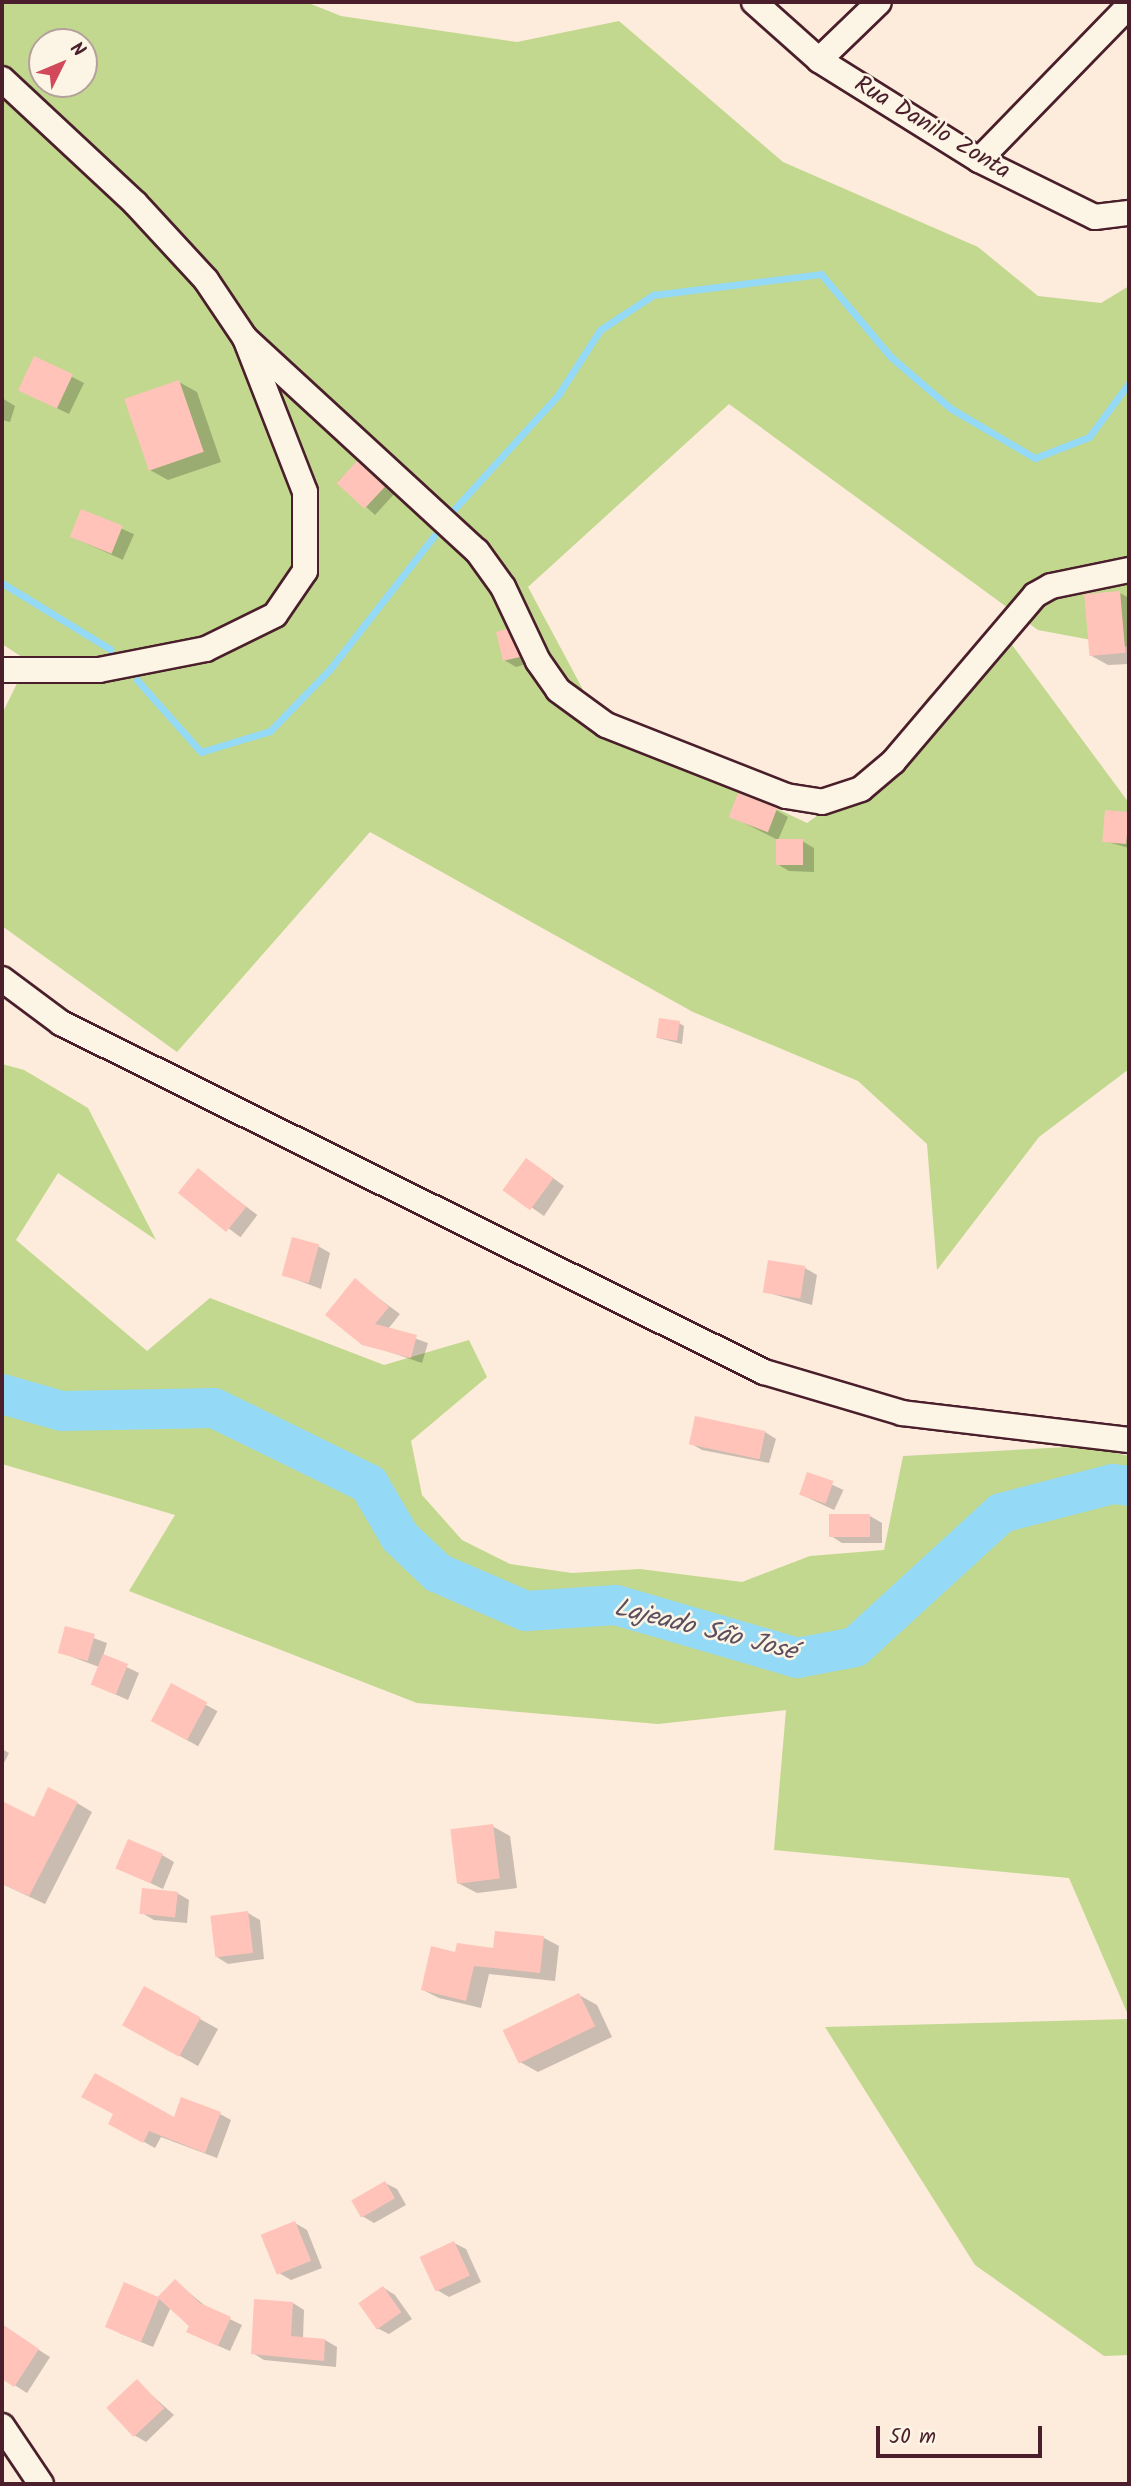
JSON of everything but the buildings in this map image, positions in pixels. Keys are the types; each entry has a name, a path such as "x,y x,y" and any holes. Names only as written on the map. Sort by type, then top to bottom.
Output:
{"street":[{"name":"Rua Danilo Zonta","path":"754,2 819,60 979,160 1095,217 1129,213"},
{"path":"819,60 879,2"},
{"path":"979,160 1129,5"},
{"path":"2,79 135,203 205,280 245,338 477,551 503,587 538,661 558,690 606,725 786,796 822,802 861,789 893,762 1035,595 1051,586 1129,570"},
{"path":"2,670 99,670 206,649 275,615 305,571 305,492 245,338"},
{"path":"2,979 61,1023 764,1372 902,1413 1129,1440"},
{"path":"2,2426 41,2484"}],"green space":[{"path":"2,2 306,2 341,16 517,42 619,21 783,162 978,247 1038,296 1101,303 1129,286 1129,647 1038,630 729,404 528,587 603,727 807,823 872,777 928,697 1001,630 1129,803 1129,1069 1039,1137 937,1270 927,1144 858,1081 693,1012 370,832 177,1052 2,926 2,714 28,661 2,644"},
{"path":"2,1064 24,1070 88,1108 156,1240 58,1173 16,1240 147,1351 210,1298 384,1365 469,1340 487,1377 411,1441 422,1495 462,1540 510,1564 572,1573 640,1569 742,1582 810,1556 884,1550 903,1456 1087,1446 1129,1456 1129,2017 1069,1878 774,1850 786,1710 658,1724 417,1703 129,1591 175,1515 2,1464"},
{"path":"1129,2019 1129,2355 1104,2356 975,2265 825,2027"}],"waterway":[{"path":"448,516 558,395 600,330 653,295 821,274 891,357 950,408 1035,458 1089,437 1129,383"},
{"path":"137,680 201,752 270,731 330,669 434,536"},
{"path":"2,583 110,649"},
{"name":"Lajeado São José","path":"2,1394 62,1411 214,1408 369,1484 400,1537 438,1573 526,1611 616,1605 797,1658 855,1647 1001,1513 1113,1484 1129,1486"}]}
